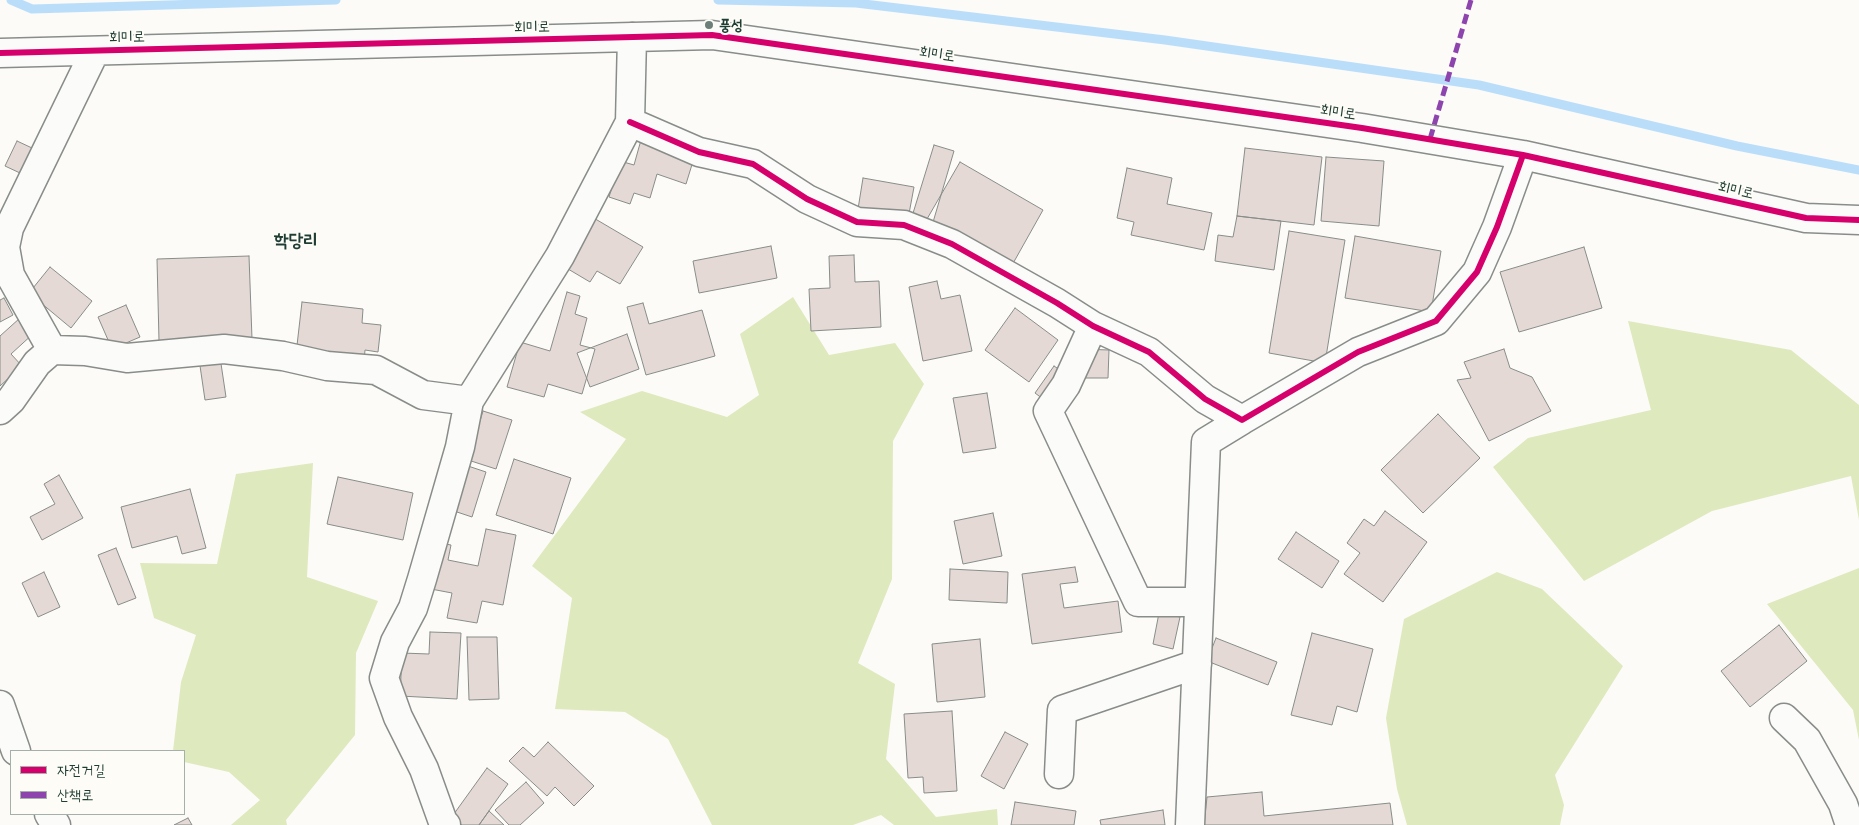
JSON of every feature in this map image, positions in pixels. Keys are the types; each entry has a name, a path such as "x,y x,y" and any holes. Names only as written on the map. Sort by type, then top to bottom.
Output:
{"street":[{"name":"회미로","path":"0,53 712,34 1362,128 1523,155 1806,218 1859,220"},
{"path":"446,825 443,822 424,769 398,717 384,678 395,642 413,608 425,570 460,447 469,401 560,256 630,122 632,37"},
{"path":"52,350 5,273 5,247 9,228 95,51"},
{"path":"630,122 699,152 753,164 807,199 857,222 904,226 952,244 1057,303 1093,326 1149,352 1205,399 1242,420"},
{"path":"1190,825 1206,442 1358,352 1436,321 1477,272 1497,227 1523,155"},
{"path":"1093,326 1066,385 1048,411 1138,602 1199,602"},
{"path":"0,410 11,400 37,364 52,350 85,351 127,358 224,349 283,356 327,366 376,370 423,395 469,401"},
{"path":"1059,774 1062,710 1196,664"},
{"path":"0,705 16,750"},
{"path":"1784,718 1807,740 1843,804 1850,825"}],"green space":[{"path":"793,297 829,355 895,343 924,384 893,441 892,579 858,663 895,684 886,759 936,817 997,809 998,825 894,825 881,815 853,825 712,825 668,739 625,712 555,709 572,598 532,566 626,439 580,412 642,391 727,417 759,395 740,334"},
{"path":"1628,321 1791,350 1859,405 1859,520 1851,476 1712,511 1584,581 1493,467 1528,438 1651,410"},
{"path":"313,463 307,577 378,601 356,653 355,735 286,820 287,825 231,825 260,800 229,772 185,762 185,750 173,750 181,682 196,635 154,618 140,563 217,564 236,474"},
{"path":"1859,568 1859,740 1853,710 1767,604"},
{"path":"1497,572 1542,589 1623,666 1555,775 1564,805 1560,825 1407,825 1397,789 1386,718 1404,619"}],"building":[{"path":"641,140 694,158 686,184 657,174 650,198 634,193 630,204 609,197 620,161 634,165"},
{"path":"17,141 32,148 20,173 5,166"},
{"path":"934,145 954,151 931,229 910,223"},
{"path":"1245,148 1322,157 1314,225 1237,216"},
{"path":"1326,157 1384,161 1379,226 1321,221"},
{"path":"960,162 1043,210 1011,267 927,219"},
{"path":"1127,168 1172,178 1167,204 1212,213 1204,250 1131,235 1134,222 1117,218"},
{"path":"863,178 914,187 908,219 858,209"},
{"path":"1237,216 1281,221 1274,270 1215,261 1218,235 1233,237"},
{"path":"592,217 643,247 620,284 597,271 590,282 563,266"},
{"path":"1289,231 1345,240 1325,363 1269,353"},
{"path":"1355,236 1441,251 1431,312 1345,298"},
{"path":"771,246 777,278 699,293 693,261"},
{"path":"1584,247 1602,308 1519,332 1500,272"},
{"path":"854,255 855,282 879,281 881,327 811,331 809,289 830,288 829,256"},
{"path":"249,256 252,339 159,341 157,259"},
{"path":"50,267 92,301 71,328 29,293"},
{"path":"937,281 941,299 960,295 972,351 923,361 909,287"},
{"path":"567,292 580,296 575,314 587,318 580,345 595,349 582,394 548,384 544,397 507,387 520,342 550,351"},
{"path":"4,298 13,315 0,322 0,300"},
{"path":"302,302 363,309 362,323 381,325 378,352 365,350 364,362 296,354"},
{"path":"643,303 649,324 702,310 715,356 646,375 627,307"},
{"path":"126,305 140,337 112,349 98,317"},
{"path":"1015,308 1058,340 1029,382 985,350"},
{"path":"20,318 34,333 11,354 22,366 0,386 0,336"},
{"path":"627,334 639,369 590,387 577,353"},
{"path":"1081,349 1109,350 1108,378 1081,378"},
{"path":"1504,349 1510,368 1532,377 1551,411 1489,441 1457,380 1471,378 1464,362"},
{"path":"220,357 226,397 205,400 199,359"},
{"path":"1054,366 1066,374 1047,402 1035,393"},
{"path":"987,393 996,448 963,453 953,398"},
{"path":"483,411 512,420 496,469 468,460"},
{"path":"1438,414 1480,458 1423,513 1381,470"},
{"path":"514,459 571,478 553,534 496,515"},
{"path":"465,465 486,472 472,517 451,510"},
{"path":"59,475 83,518 42,540 30,517 55,504 44,484"},
{"path":"338,477 413,493 403,540 327,524"},
{"path":"190,489 206,548 182,554 177,536 132,548 121,507"},
{"path":"1385,511 1427,542 1383,602 1344,574 1360,553 1347,543 1364,519 1374,526"},
{"path":"993,513 1002,556 963,564 954,521"},
{"path":"486,529 516,535 503,605 482,601 477,623 447,618 452,593 431,589 440,543 451,545 448,560 478,566"},
{"path":"1296,532 1339,561 1322,588 1278,559"},
{"path":"116,548 136,598 118,605 98,555"},
{"path":"1075,567 1078,582 1060,584 1064,608 1118,601 1122,632 1032,644 1022,574"},
{"path":"950,569 1008,572 1007,603 949,600"},
{"path":"44,572 60,607 38,617 22,583"},
{"path":"1159,613 1180,617 1173,649 1153,644"},
{"path":"1779,625 1807,661 1750,707 1721,671"},
{"path":"430,632 461,633 457,699 400,696 402,653 429,654"},
{"path":"1312,633 1373,649 1357,712 1337,706 1332,725 1291,715"},
{"path":"467,637 497,637 499,699 469,700"},
{"path":"1216,638 1277,662 1268,685 1207,661"},
{"path":"980,639 985,697 937,702 932,644"},
{"path":"952,711 957,791 924,793 923,777 908,778 904,714"},
{"path":"1005,732 1028,744 1004,789 981,776"},
{"path":"548,742 594,786 574,806 555,787 547,796 509,761 523,747 534,757"},
{"path":"487,768 508,784 479,825 462,825 451,818"},
{"path":"526,782 544,803 520,825 509,825 495,810"},
{"path":"1262,792 1264,816 1390,803 1393,825 1204,825 1207,797"},
{"path":"1015,802 1076,811 1074,825 1011,825"},
{"path":"1163,810 1165,825 1101,825 1100,820"},
{"path":"489,811 504,825 479,825"},
{"path":"188,818 192,825 174,825"}],"waterway":[{"path":"11,0 32,9 336,0"},
{"path":"718,0 856,3 1165,40 1479,85 1737,146 1859,170"}],"marked path":[{"path":"1430,139 1471,0"}],"cycle path":[{"path":"0,53 712,35 1362,128 1523,155 1806,218 1859,220"},
{"path":"630,122 699,152 753,164 807,199 857,222 904,225 952,244 1057,303 1093,326 1149,352 1205,399 1242,420 1358,352 1436,321 1477,272 1497,227 1523,155"}],"place":[{"name":"풍성","path":"709,25"}],"district":[{"name":"학당리","path":"296,240"}]}
